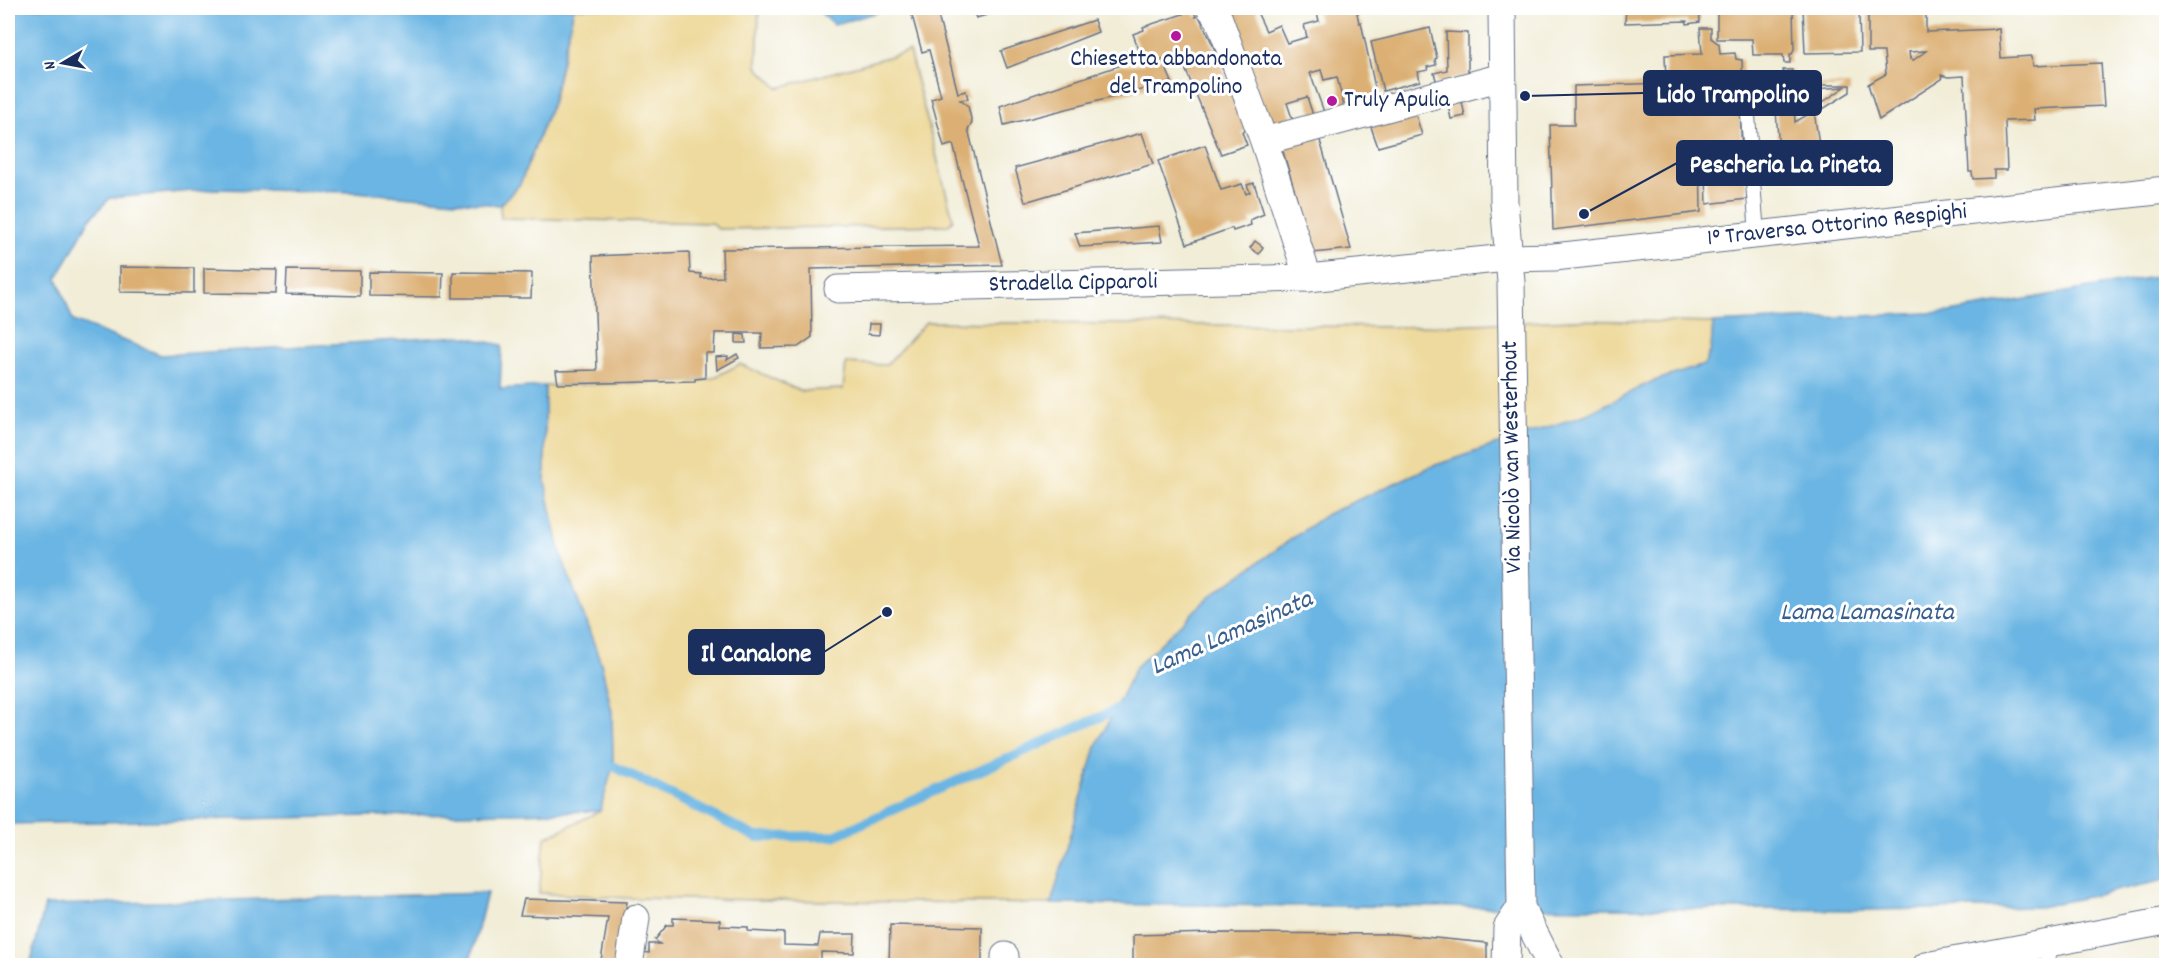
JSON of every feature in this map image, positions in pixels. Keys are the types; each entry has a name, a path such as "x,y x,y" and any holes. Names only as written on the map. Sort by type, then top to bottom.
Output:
{"street":[{"path":"1210,8 1219,19 1264,141 1308,278"},
{"name":"Via Nicolò van Westerhout","path":"1502,8 1521,907 1551,966"},
{"path":"1264,141 1502,77"},
{"name":"1° Traversa Ottorino Respighi","path":"1509,270 1554,257 2166,190"},
{"name":"Stradella Cipparoli","path":"838,289 1308,278 1509,270"},
{"name":"Via Nicolò van Westerhout","path":"1506,966 1507,928 1521,907"},
{"path":"629,966 636,918"},
{"path":"1926,966 2048,955 2166,921"}],"lane":[{"path":"1747,102 1757,235"}],"sand":[{"path":"574,8 759,8 757,67 778,88 909,51 953,219 949,225 718,229 712,223 501,218 500,205 520,184 553,101"},
{"path":"1574,320 1713,323 1711,350 1704,365 1651,382 1587,414 1430,467 1327,514 1209,597 1136,667 1096,747 1051,904 627,898 539,893 545,838 600,811 613,766 612,712 601,663 560,552 545,482 545,386 695,381 713,378 740,364 800,391 843,389 846,363 886,365 926,322 1399,327"}],"water":[{"path":"8,8 574,8 551,106 520,184 500,205 356,192 216,189 110,198 90,219 57,278 73,321 161,355 461,336 502,345 500,389 545,386 545,482 560,552 601,663 612,712 613,766 600,811 8,824"},
{"path":"816,8 887,8 888,9 834,25"},
{"name":"Lama Lamasinata","path":"2166,275 2166,880 2040,907 1867,910 1051,904 1096,747 1136,667 1209,597 1327,514 1430,467 1587,414 1651,382 1704,365 1711,350 1713,323 1950,312"},
{"path":"487,893 469,965 30,965 45,905"}],"building":[{"path":"910,8 936,8 958,93 966,91 968,99 960,100 968,106 972,123 968,129 1002,265 811,269 812,337 798,347 761,348 762,333 715,333 714,353 705,353 705,378 695,379 695,381 558,384 556,371 597,370 593,256 689,252 690,273 701,274 701,278 723,277 722,249 979,246 953,144 944,147 931,99 941,96 929,50 922,52"},
{"path":"972,8 1011,8 976,18"},
{"path":"1193,8 1196,17 1199,16 1211,41 1248,129 1242,132 1247,145 1221,154 1179,54 1162,59 1172,82 1004,125 1000,106 1121,65 1144,64 1133,34 1144,30 1143,27 1183,14 1182,10"},
{"path":"1233,8 1255,8 1266,31 1279,25 1287,43 1307,37 1304,25 1319,21 1316,8 1378,8 1357,13 1359,23 1361,22 1377,97 1344,106 1337,77 1324,80 1321,70 1310,73 1324,112 1313,115 1307,97 1287,103 1293,121 1271,128 1225,11"},
{"path":"1626,8 1699,8 1700,22 1687,24 1687,21 1625,23"},
{"path":"1717,8 1793,8 1794,50 1790,54 1790,63 1784,63 1783,55 1753,55 1752,39 1717,39"},
{"path":"1803,8 1866,8 1866,11 1859,11 1860,52 1805,53"},
{"path":"1868,8 1926,8 1926,32 1999,29 2001,58 2032,56 2033,66 2101,63 2104,106 2034,109 2035,120 2005,121 2007,170 1994,170 1994,178 1973,179 1972,172 1969,172 1964,76 1941,75 1942,79 1879,120 1868,84 1886,74 1884,52 1868,52","holes":["1926,51 1912,61 1909,52"]},
{"path":"1094,20 1098,32 1007,68 1001,51"},
{"path":"1430,28 1437,58 1435,59 1436,65 1418,72 1420,81 1383,91 1371,42"},
{"path":"1700,28 1711,28 1711,38 1719,44 1720,54 1735,53 1736,59 1742,60 1743,96 1740,96 1742,163 1746,163 1747,199 1707,204 1705,148 1700,148 1701,212 1553,230 1550,125 1574,125 1574,86 1666,83 1665,55 1702,54"},
{"path":"1446,32 1468,33 1468,76 1437,83 1434,73 1447,70"},
{"path":"1783,70 1792,70 1795,122 1814,111 1820,151 1798,166 1798,162 1780,163 1774,85 1784,85"},
{"path":"1800,85 1850,85 1850,92 1823,109 1820,104 1845,87 1800,90"},
{"path":"1462,102 1465,116 1451,119 1448,105"},
{"path":"1415,112 1422,135 1378,147 1370,124"},
{"path":"1142,133 1153,164 1025,202 1015,168"},
{"path":"1319,137 1351,249 1313,253 1282,148"},
{"path":"1205,145 1221,190 1242,184 1246,194 1250,192 1247,185 1254,183 1264,214 1250,220 1251,225 1233,231 1232,228 1187,244 1158,161"},
{"path":"1159,226 1162,242 1080,247 1075,233"},
{"path":"1255,241 1263,247 1259,254 1250,248"},
{"path":"120,267 194,268 194,293 120,292"},
{"path":"204,268 277,270 276,294 204,293"},
{"path":"287,270 360,271 360,296 286,294"},
{"path":"369,272 443,273 442,297 369,296"},
{"path":"453,272 532,273 531,298 453,298"},
{"path":"869,324 880,324 879,335 868,334"},
{"path":"736,334 745,335 746,343 736,343"},
{"path":"737,354 739,358 717,370 716,357 728,356 727,360"},
{"path":"524,899 627,902 616,966 600,966 608,918 520,915"},
{"path":"673,918 720,920 720,926 748,927 748,931 784,933 784,945 818,946 820,934 855,934 854,953 821,952 821,966 641,966 641,952 649,953 649,944 660,944 655,940 667,925 673,925"},
{"path":"890,925 982,927 982,966 889,966"},
{"path":"1393,934 1487,943 1487,966 1133,966 1133,935"}],"waterway":[{"name":"Lama Lamasinata","path":"613,766 756,837 834,836 1127,705"}],"place":[{"name":"Chiesetta abbandonata del Trampolino","path":"1176,36"},
{"name":"Lido Trampolino","path":"1525,96"},
{"name":"Truly Apulia","path":"1332,101"},
{"name":"Pescheria La Pineta","path":"1584,214"},
{"name":"Il Canalone","path":"887,612"}]}
